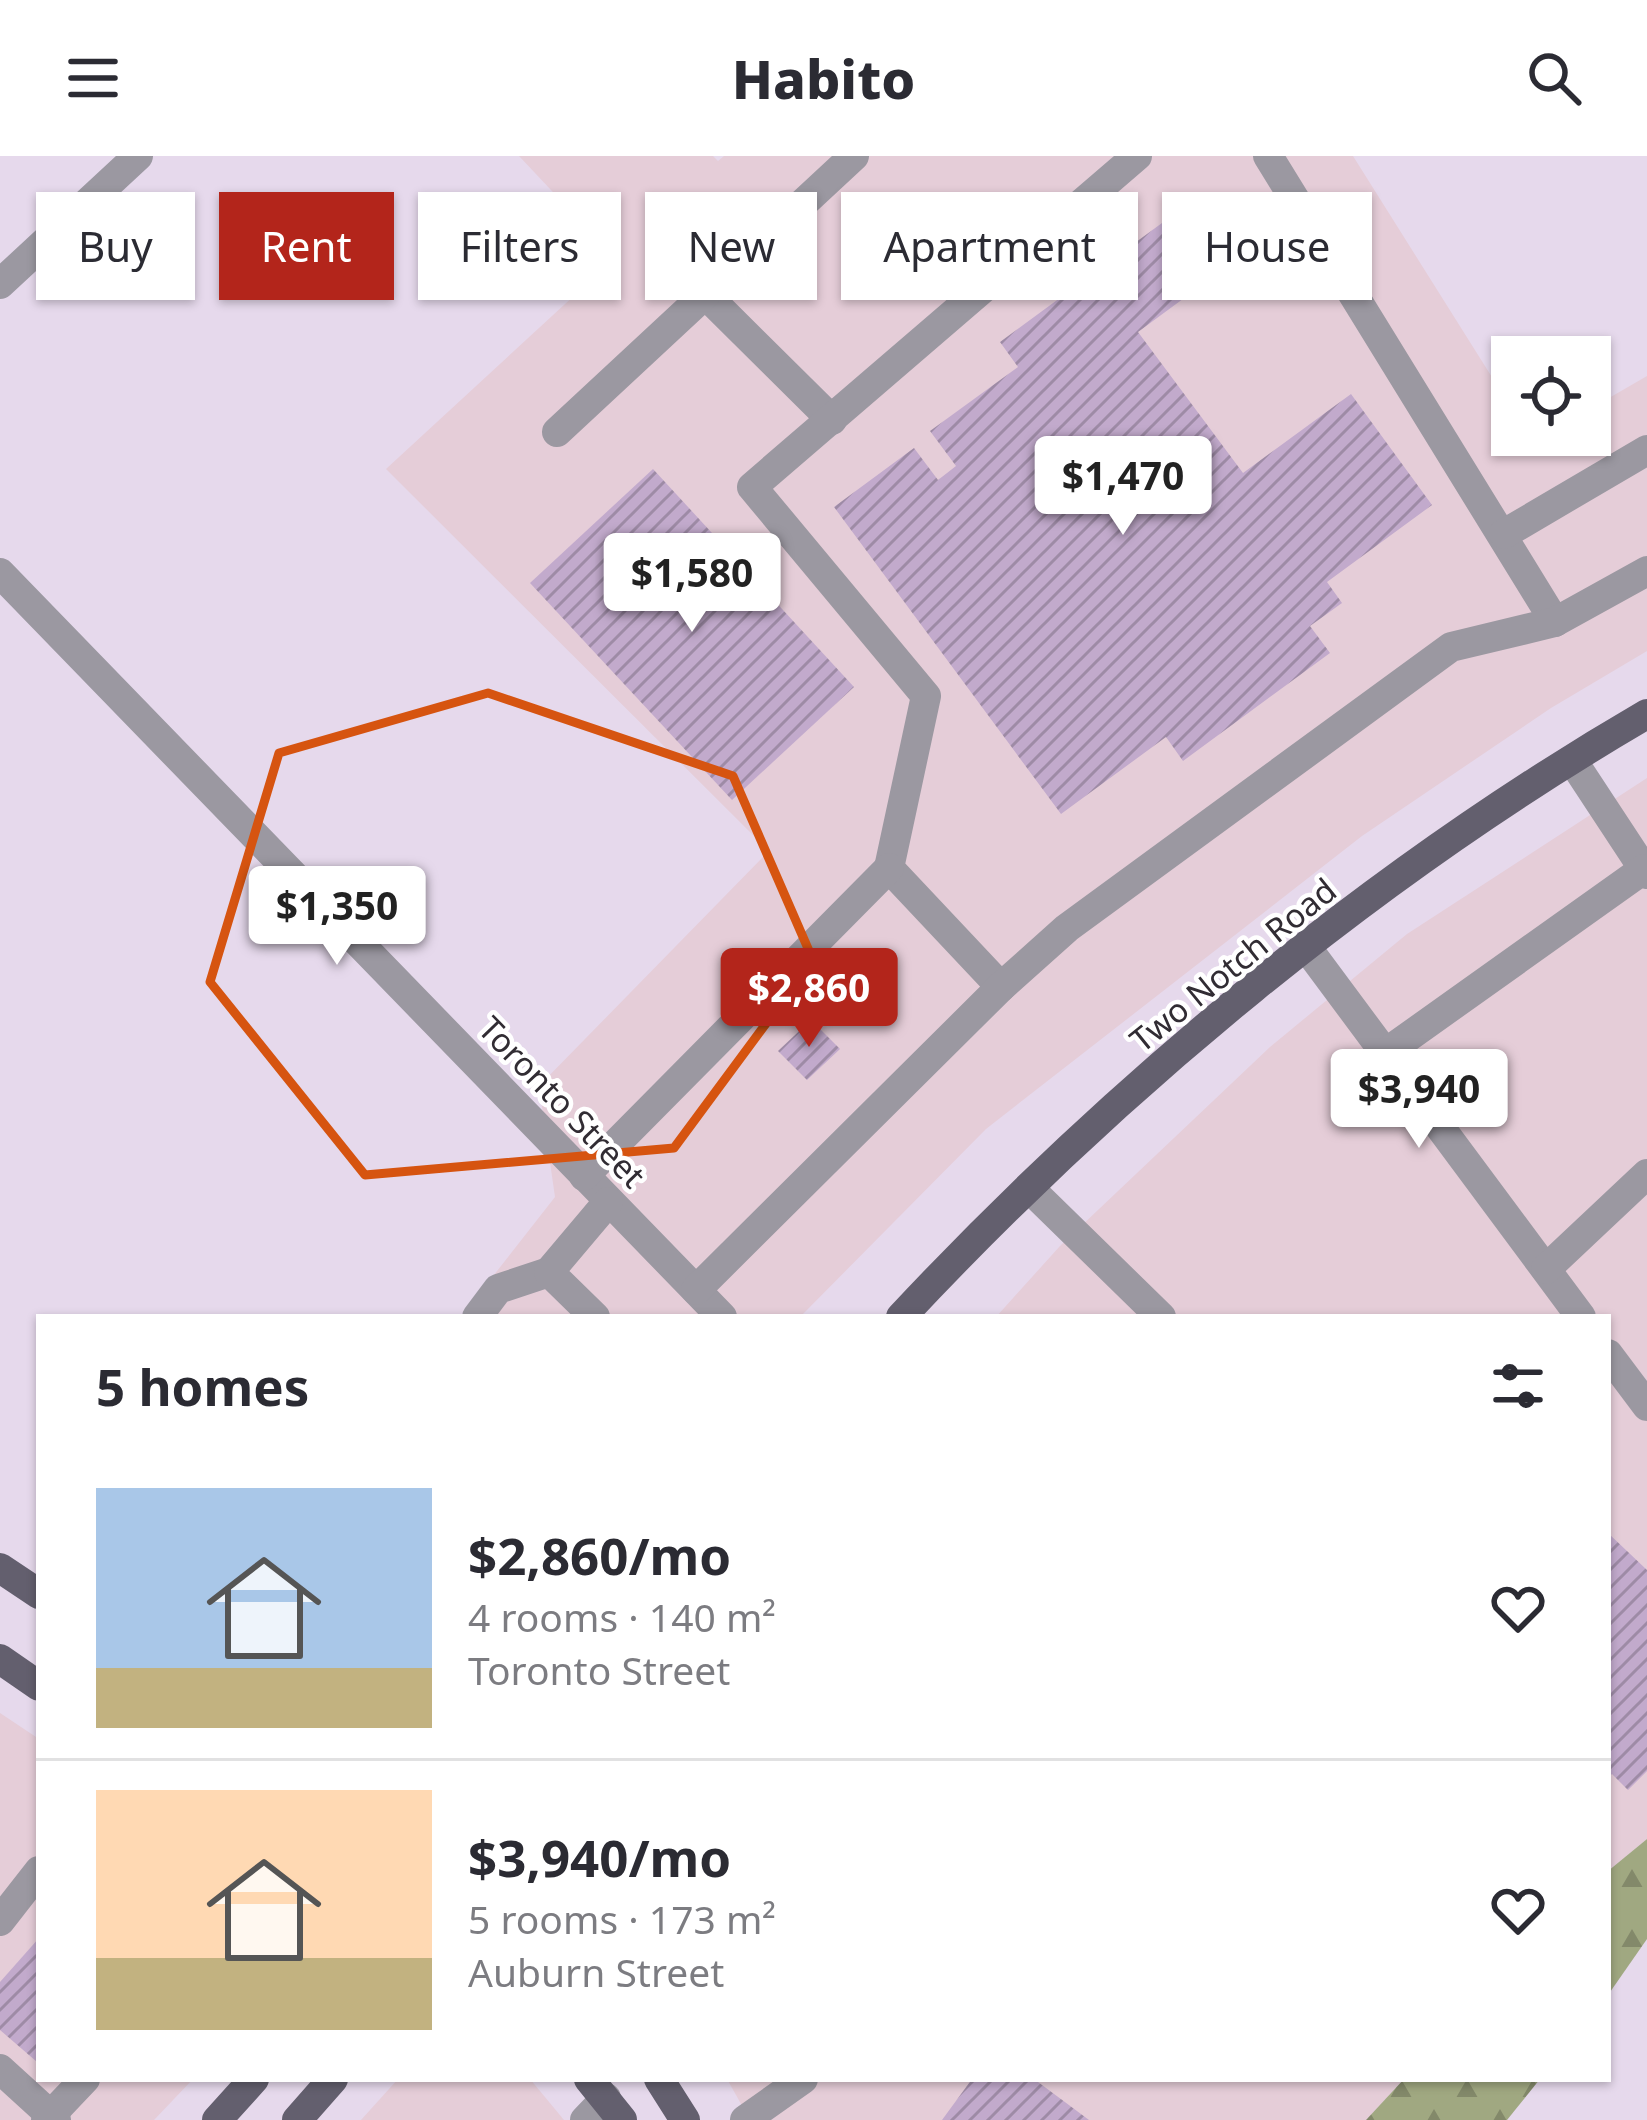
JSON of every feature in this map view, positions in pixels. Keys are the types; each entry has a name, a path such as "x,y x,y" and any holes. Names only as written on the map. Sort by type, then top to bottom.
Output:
{"main road":[{"name":"Two Notch Road","path":"904,1314 1110,1112 1307,948 1481,821 1647,714"},
{"path":"0,1568 36,1592"},
{"path":"217,2120 251,2082"},
{"path":"297,2120 330,2082"},
{"path":"661,2082 686,2120"}],"street":[{"path":"3,274 138,156"},
{"path":"815,192 854,156"},
{"path":"584,1176 889,868 926,696 752,488 1138,156"},
{"path":"1268,156 1555,622"},
{"path":"557,432 699,300"},
{"path":"711,300 832,420"},
{"path":"1504,534 1647,450"},
{"path":"696,1290 1066,928 1451,647 1555,622 1647,571"},
{"name":"Toronto Street","path":"0,573 719,1314"},
{"path":"1387,1052 1646,872 1572,760"},
{"path":"889,868 1001,987"},
{"path":"1307,948 1579,1314"},
{"path":"1546,1269 1647,1174"},
{"path":"1029,1188 1158,1314"},
{"path":"479,1314 498,1289 549,1272 608,1202"},
{"path":"549,1272 592,1314"},
{"path":"1611,1358 1647,1406"},
{"path":"0,1921 36,1875"},
{"path":"0,2069 51,2118 83,2082"},
{"path":"746,2120 799,2082"}],"highlighted area":[{"path":"488,693 733,776 813,960 674,1148 365,1175 210,982 279,753"}],"shaded area":[{"path":"519,156 713,156 718,161 724,156 1353,156 1491,376 1491,456 1611,456 1611,397 1647,376 1647,651 1551,708 1362,836 986,1129 803,1314 463,1314 555,1197 539,1086 769,851 386,469 569,300 621,300 621,192 553,192"},
{"path":"1647,778 1647,1839 1611,1869 1611,1314 999,1314 1060,1246 1270,1047 1407,934"},
{"path":"0,1713 36,1737 36,2082 190,2082 154,2120 0,2120"},
{"path":"395,2082 532,2082 564,2120 361,2120"},
{"path":"729,2082 1401,2082 1366,2120 750,2120"}],"green space":[{"path":"1647,1839 1647,1939 1611,1991 1611,1869"},
{"path":"1401,2082 1538,2082 1507,2120 1366,2120"}],"building":[{"path":"1162,223 1162,300 1182,300 1138,332 1243,473 1351,394 1432,505 1327,582 1342,603 1310,626 1330,653 1183,761 1166,737 1061,814 834,507 914,448 938,480 956,466 930,431 1018,367 1000,342 1057,300 1138,300 1138,241"},
{"path":"653,469 854,687 732,800 530,583"},
{"path":"811,1020 840,1049 807,1080 778,1051"},
{"path":"1611,1536 1647,1570 1647,1771 1628,1790 1612,1774"},
{"path":"36,1941 36,2061 0,2030 0,1982"},
{"path":"970,2082 1038,2082 1089,2120 942,2120"}]}
